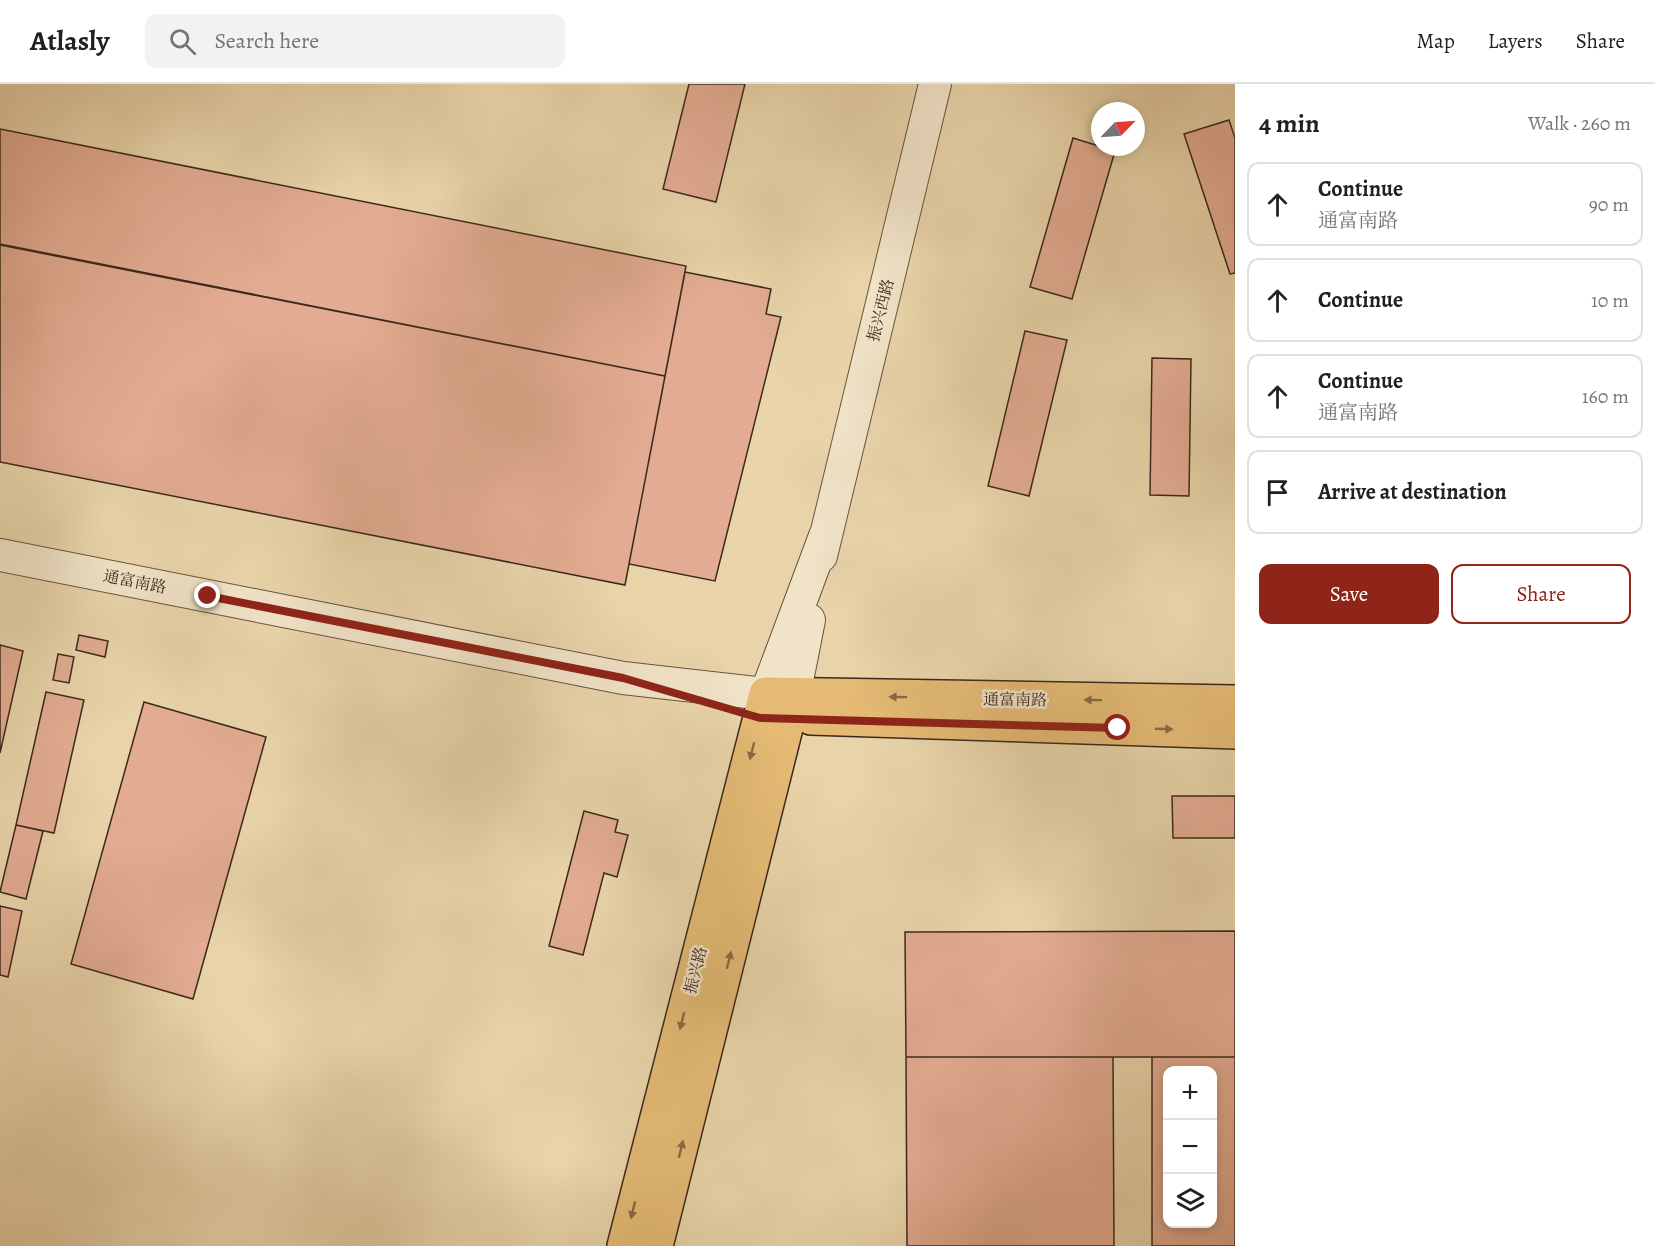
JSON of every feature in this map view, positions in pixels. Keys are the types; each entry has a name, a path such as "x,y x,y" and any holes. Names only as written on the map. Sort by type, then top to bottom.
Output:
{"main road":[{"name":"通富南路","path":"778,706 1235,702"},
{"name":"通富南路","path":"778,706 1235,732"},
{"name":"振兴路","path":"624,1246 778,706"},
{"name":"振兴路","path":"656,1246 778,706"}],"street":[{"name":"振兴西路","path":"778,706 825,536 934,84"},
{"name":"通富南路","path":"0,555 623,678 778,706"}],"building":[{"path":"689,84 745,84 716,202 663,189"},
{"path":"1229,120 1235,138 1235,273 1230,274 1184,134"},
{"path":"0,129 686,266 665,376 0,244"},
{"path":"1073,138 1091,144 1091,156 1114,156 1072,299 1030,287"},
{"path":"0,245 665,376 625,585 0,462"},
{"path":"685,272 771,289 766,314 781,317 715,581 629,564"},
{"path":"1025,331 1067,340 1029,496 988,486"},
{"path":"1152,358 1191,359 1189,496 1150,495"},
{"path":"79,635 108,641 105,657 76,650"},
{"path":"0,645 23,651 0,753"},
{"path":"58,654 74,657 69,683 53,680"},
{"path":"46,692 84,700 54,833 16,825"},
{"path":"144,702 266,737 193,999 71,964"},
{"path":"1172,796 1235,796 1235,838 1173,838"},
{"path":"584,811 618,820 615,832 628,835 617,877 604,873 583,955 549,946"},
{"path":"16,825 43,831 26,899 0,892"},
{"path":"0,906 22,911 8,977 0,975"},
{"path":"1235,931 1235,1057 906,1057 905,932"},
{"path":"906,1057 1113,1057 1114,1246 907,1246"},
{"path":"1152,1057 1235,1057 1235,1246 1152,1246"}],"route":[{"path":"208,596 623,678 760,718 1118,728"}]}
